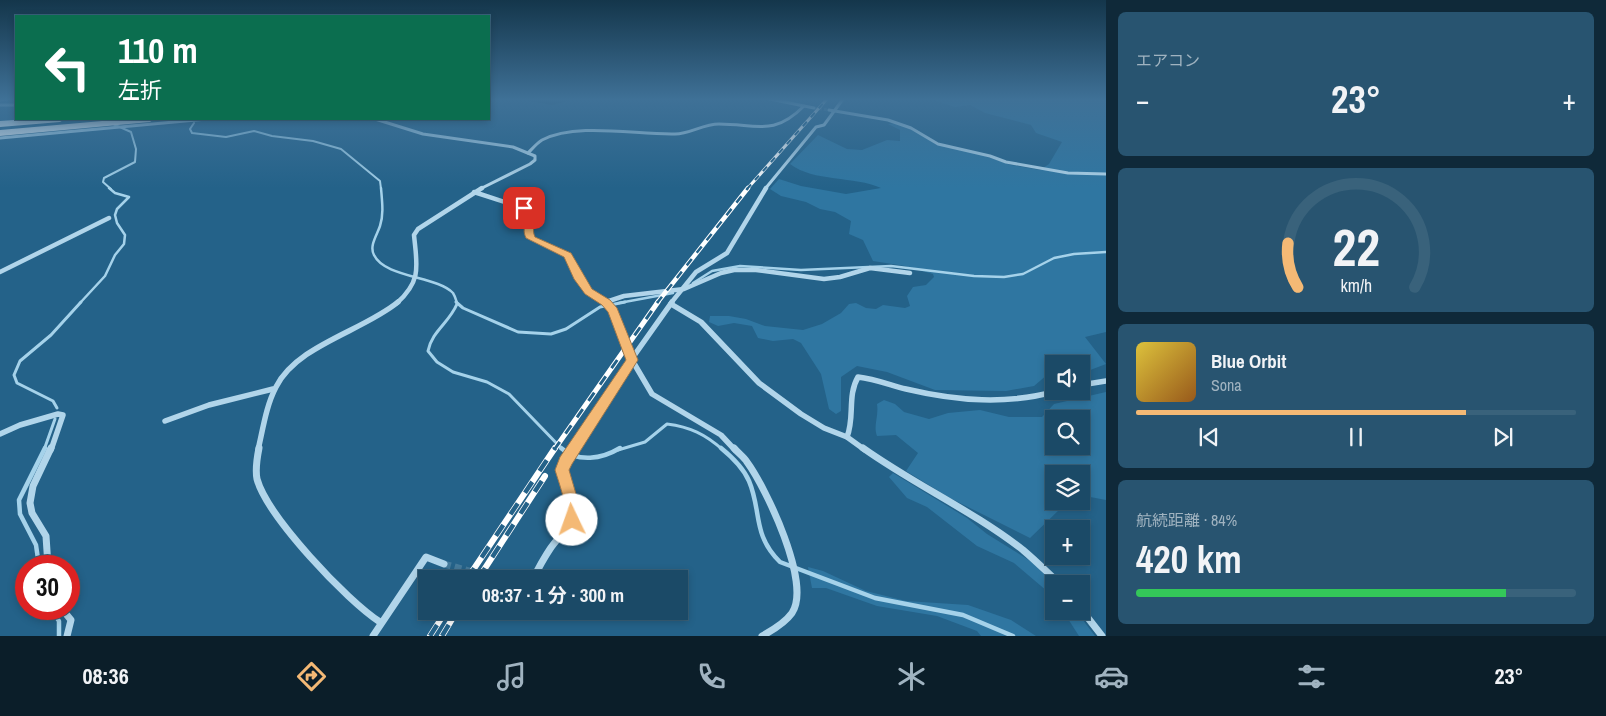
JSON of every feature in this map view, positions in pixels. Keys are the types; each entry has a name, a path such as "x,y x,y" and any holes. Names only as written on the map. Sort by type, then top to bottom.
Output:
{"highway":[{"path":"0,133 47,129"}],"street":[{"path":"0,138 115,129"},
{"path":"380,622 370,615 308,557 282,523 264,494 257,477 257,463 267,409 273,389 292,365 328,342 384,314 405,295 419,268 414,235 418,229 474,192 535,160 535,156 528,153 498,145 406,129"},
{"path":"528,153 550,136 572,132 604,131 684,134 697,129"},
{"path":"538,570 551,546 563,534 572,520 573,511 570,494 562,470 566,462 671,304 694,274 721,259 727,253 771,180 815,129"},
{"path":"912,129 938,144 990,156 1006,162 1068,172 1106,174"},
{"path":"474,192 524,208 530,213 532,219 528,233 531,238 568,256 589,292 606,302 614,310 632,360 652,394 720,435 748,462 764,492 790,551 796,572 797,597 793,612 778,627 762,636"},
{"path":"0,272 109,218"},
{"path":"606,302 621,297 683,289 716,274 734,270 803,279 840,278 866,269 896,270 910,273"},
{"path":"671,304 701,322 759,383 801,414 824,428 847,437 894,470 961,509 1022,550 1050,575"},
{"path":"847,437 852,427 852,385 858,377 867,377 904,388 948,397 1001,402 1037,398 1045,395"},
{"path":"1090,384 1106,381"},
{"path":"165,421 208,405 273,389"},
{"path":"0,434 30,422 58,414 63,415 58,437 30,498 31,512 46,535 48,555"},
{"path":"373,636 380,622 426,557 444,564"},
{"path":"67,636 71,620"},
{"path":"1090,620 1102,636"}],"shaded area":[{"path":"897,129 911,129 935,144 982,155 1011,165 1040,170 1049,164 1062,142 1036,133 1033,129 1106,129 1106,332 1085,337 1106,364 1090,370 1090,355 1045,355 1045,377 1034,386 1006,391 935,390 887,372 857,366 841,377 841,411 836,414 829,409 821,374 801,343 793,339 773,341 758,338 752,326 734,323 718,326 709,322 710,316 729,316 746,319 765,326 803,330 822,324 841,313 849,304 856,303 866,308 876,309 883,305 905,308 910,306 907,296 913,287 926,285 934,277 933,274 905,266 873,261 863,240 849,234 851,221 835,212 781,196 770,189 779,179 801,186 846,194 881,188 871,184 810,174 790,164 818,135 847,149 862,150 887,140 900,141 900,130"},
{"path":"1106,392 1106,500 1090,497 1090,465 1045,465 1045,510 1059,510 1049,520 1045,520 1045,524 1030,538 950,498 906,471 918,453 896,435 877,436 876,432 877,404 884,400 895,404 904,412 929,419 948,413 980,410 1009,417 1042,417 1045,414 1045,455 1090,455 1090,410 1048,410 1054,404 1071,400 1090,400 1090,396"},
{"path":"893,473 967,518 987,534 1032,562 1045,575 1045,589 1014,563 977,546 927,507 907,498 889,477"},
{"path":"808,567 823,571 866,591 906,601 968,605 1011,620 1036,636 981,636 977,631 937,616 877,606 826,588 812,588"},
{"path":"1069,620 1083,620 1095,636 1079,636"}],"waterway":[{"path":"111,189 103,182 104,178 135,162 136,149 131,132 124,129"},
{"path":"190,129 192,133 226,137 254,131 272,136 313,141 341,149 380,181 381,189"},
{"path":"80,303 105,276 115,255 124,244 125,235 117,223 115,215 117,209 129,197 115,193 109,188"},
{"path":"381,188 382,217 372,248 374,255 380,263 400,273 445,287 453,293 457,303"},
{"path":"693,283 712,271 740,266 801,270 891,266 974,276 1004,277 1023,274 1054,258 1074,254 1106,252"},
{"path":"619,303 673,293"},
{"path":"57,408 53,401 17,383 14,375 20,361 51,335 81,302"},
{"path":"457,303 463,308 518,332 551,334 566,329 600,307 625,302"},
{"path":"457,304 450,317 433,338 428,351 437,362 453,372 487,382 509,394 561,448"},
{"path":"44,450 55,419"},
{"path":"618,450 645,442 667,424 697,432 723,450"},
{"path":"561,448 575,456 590,458 606,455 620,448"},
{"path":"721,448 737,463 747,476 753,492 761,532 771,552 780,562 875,598 963,615 1013,636"},
{"path":"37,555 36,545 20,514 19,500 44,450"},
{"path":"58,620 59,636"}],"tunnel":[{"path":"444,564 466,570"}],"railway":[{"path":"747,189 801,129"},
{"path":"657,303 748,188"},
{"path":"554,450 658,302"},
{"path":"473,570 555,448"},
{"path":"484,570 545,476"},
{"path":"430,636 440,620"},
{"path":"442,636 452,620"}],"route":[{"path":"524,208 530,213 532,219 528,233 531,238 537,243 558,250 568,256 589,292 606,302 614,310 632,360 562,470 570,494 573,511 572,520"}]}
